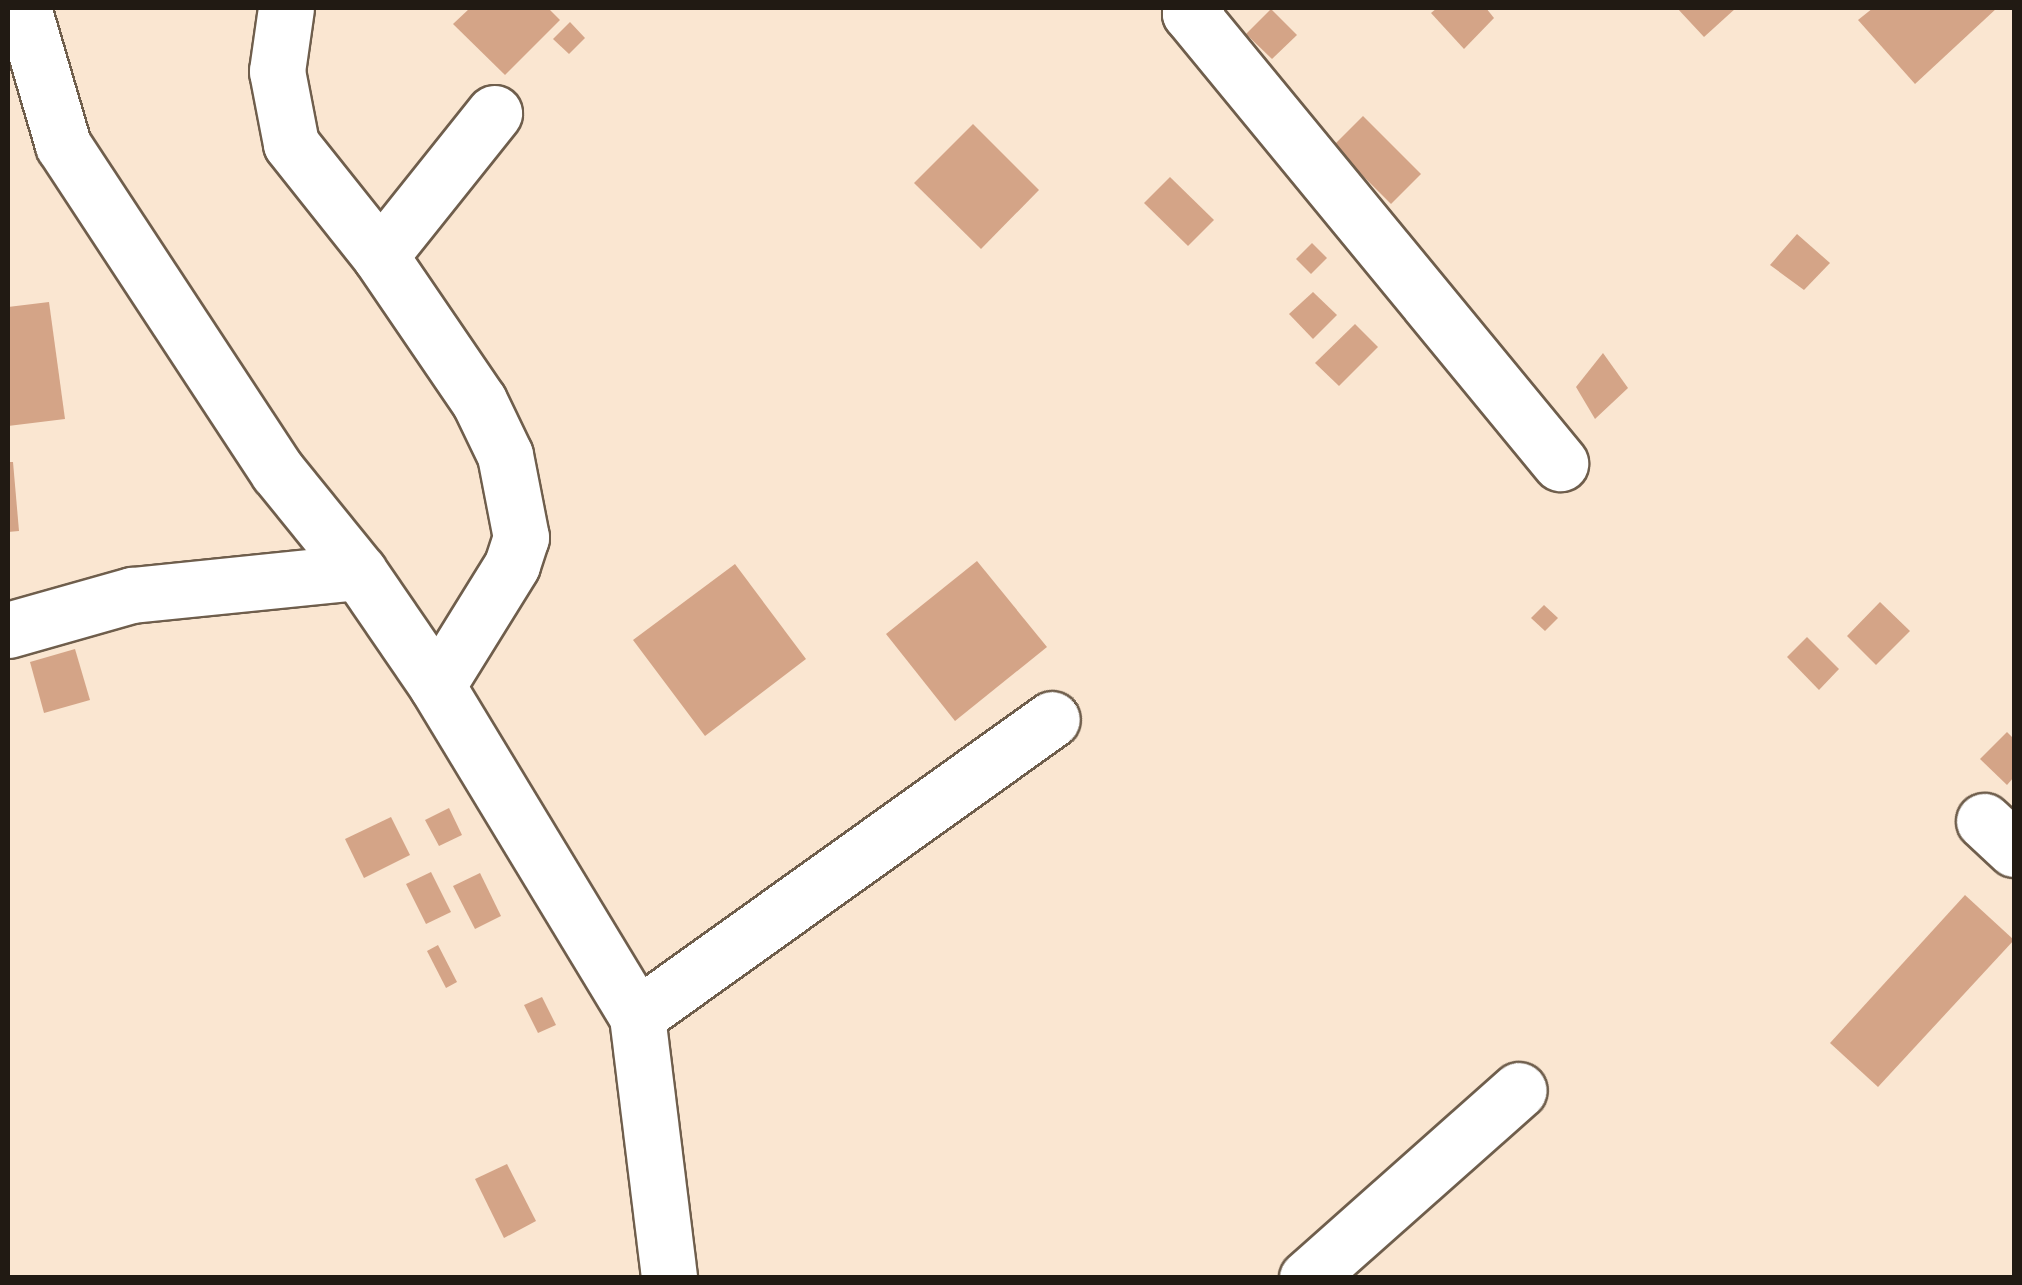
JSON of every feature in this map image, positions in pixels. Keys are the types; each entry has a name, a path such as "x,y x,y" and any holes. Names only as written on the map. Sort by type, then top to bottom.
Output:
{"street":[{"path":"23,8 64,145 278,472 359,572 437,686 638,1016 668,1278"},
{"path":"286,8 278,71 291,144 380,256 479,401 504,455 521,536 512,566 437,686"},
{"path":"1190,10 1560,463"},
{"path":"380,256 494,113"},
{"path":"8,630 132,595 359,572"},
{"path":"638,1016 1052,719"},
{"path":"1306,1278 1518,1090"}],"building":[{"path":"470,8 548,8 560,20 505,75 453,24"},
{"path":"1437,8 1486,8 1494,18 1464,49 1431,13"},
{"path":"1677,8 1736,8 1704,37"},
{"path":"1873,8 1997,8 1915,84 1858,20"},
{"path":"1271,9 1297,35 1272,59 1246,34"},
{"path":"570,22 585,38 569,54 553,39"},
{"path":"1363,116 1421,174 1391,204 1333,146"},
{"path":"973,124 1039,190 981,249 914,183"},
{"path":"1170,177 1214,220 1188,246 1144,203"},
{"path":"1797,234 1830,263 1804,290 1770,265"},
{"path":"1312,243 1327,258 1311,274 1296,259"},
{"path":"1313,292 1337,315 1313,339 1289,314"},
{"path":"49,302 65,419 8,426 8,307"},
{"path":"1355,324 1378,347 1339,386 1315,363"},
{"path":"1603,353 1628,388 1595,419 1576,387"},
{"path":"8,462 13,462 19,531 8,532"},
{"path":"977,561 1047,647 955,721 886,634"},
{"path":"735,564 806,659 705,736 633,640"},
{"path":"1880,602 1910,631 1876,665 1847,636"},
{"path":"1544,605 1558,618 1545,631 1531,618"},
{"path":"1807,637 1839,669 1819,690 1787,657"},
{"path":"75,649 90,700 44,713 30,662"},
{"path":"2007,732 2014,739 2014,777 2007,785 1980,759"},
{"path":"449,808 462,835 439,846 425,820"},
{"path":"391,817 410,855 364,878 345,839"},
{"path":"431,872 451,912 426,924 406,884"},
{"path":"480,873 501,916 475,929 453,886"},
{"path":"1965,895 2014,940 1878,1087 1830,1043"},
{"path":"438,945 457,982 446,988 427,951"},
{"path":"542,997 556,1025 538,1033 524,1005"},
{"path":"507,1164 536,1221 504,1238 475,1179"}]}
